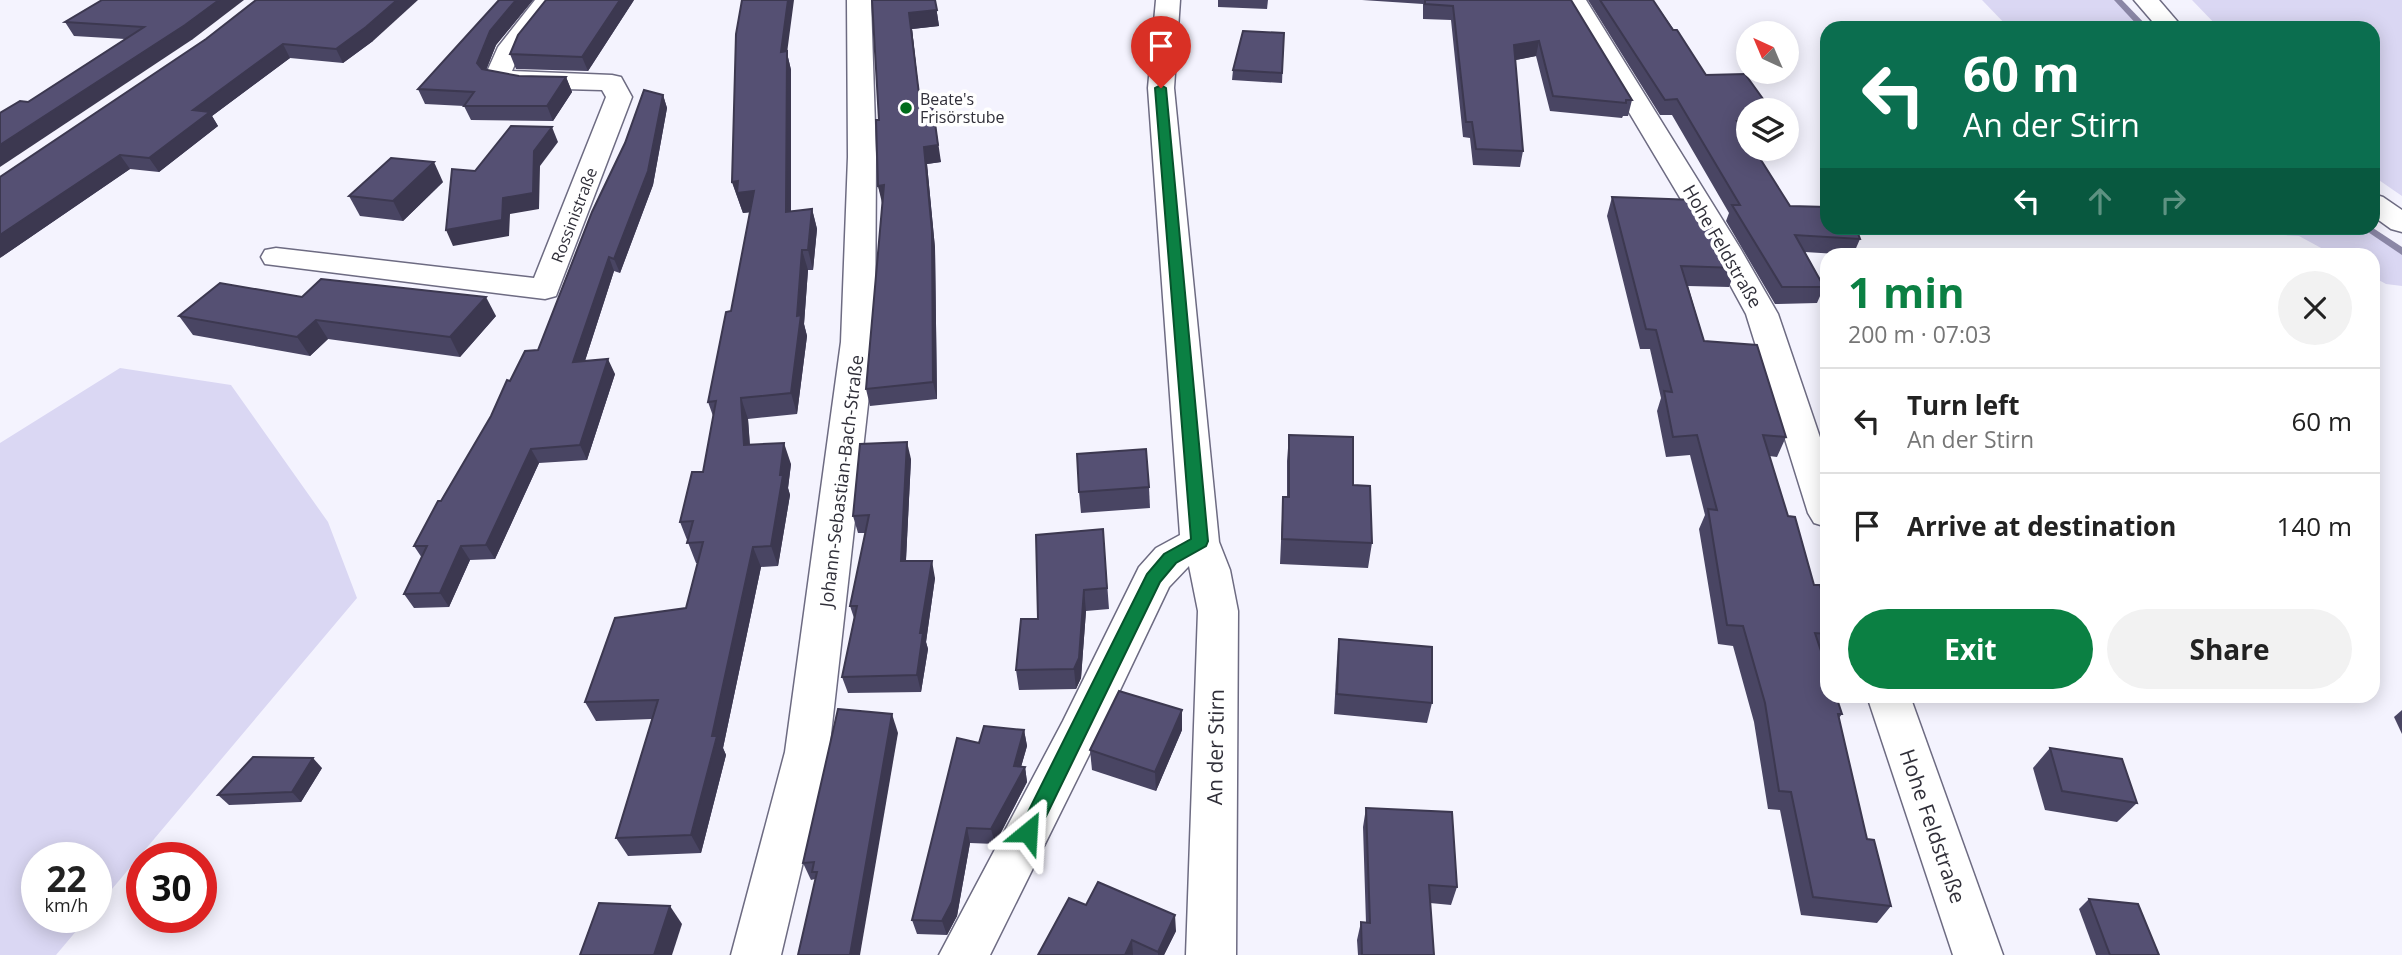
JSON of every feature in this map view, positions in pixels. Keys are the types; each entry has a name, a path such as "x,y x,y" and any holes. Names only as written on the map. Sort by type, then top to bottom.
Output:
{"street":[{"name":"Rossinistraße","path":"276,257 545,289 620,97 612,83 584,79 516,80 498,76 498,67 505,55 548,0"},
{"name":"Johann-Sebastian-Bach-Straße","path":"756,955 807,752 858,342 862,157 859,0"},
{"name":"An der Stirn","path":"1168,0 1161,88 1200,541 1210,570 1218,611 1211,955"},
{"name":"Hohe Feldstraße","path":"1574,0 1725,248 1762,314 1820,492"},
{"path":"2146,0 2165,21"},
{"path":"2380,208 2402,223"},
{"path":"964,955 1079,734 1153,578 1170,559 1200,541"},
{"name":"Hohe Feldstraße","path":"1890,703 1978,955"}],"shaded area":[{"path":"1982,0 2118,0 2138,21 2002,21"},
{"path":"2192,0 2402,0 2402,196 2380,181 2380,21 2212,21"},
{"path":"2283,235 2377,235 2402,252 2402,286 2380,281 2380,248 2321,248 2299,236"},
{"path":"120,368 231,385 328,522 357,598 152,842 126,842 126,872 112,889 112,842 21,842 21,933 75,933 56,955 0,955 0,443"}],"building":[{"path":"102,0 219,0 0,145 0,113 20,101 28,102 144,27 65,22"},
{"path":"256,0 397,0 336,49 283,44 193,110 210,112 149,158 120,155 0,235 0,177 206,39"},
{"path":"499,0 516,0 490,31 477,63 482,69 519,76 566,77 547,106 464,106 474,92 418,89"},
{"path":"546,0 620,0 582,57 510,54 518,35"},
{"path":"742,0 788,0 781,52 787,51 786,212 812,209 808,250 802,250 797,316 801,315 791,393 741,398 744,445 784,443 780,475 783,475 771,546 753,547 712,736 717,736 691,835 616,838 658,700 585,702 615,618 686,608 703,542 687,543 693,521 680,522 692,472 703,472 716,401 708,402 726,312 731,311 754,191 737,193 738,181 732,182 736,34"},
{"path":"872,0 935,0 937,10 909,13 920,102 932,101 938,145 924,147 932,231 933,382 866,389 884,185 878,186 876,120 879,120"},
{"path":"1425,0 1571,0 1632,100 1626,100 1626,103 1553,96 1539,41 1514,45 1523,151 1476,149 1472,122 1466,122 1453,6 1425,4"},
{"path":"1600,0 1653,0 1673,30 1677,30 1706,75 1736,74 1736,84 1752,84 1762,98 1736,98 1736,161 1762,161 1790,206 1820,207 1820,235 1859,235 1860,239 1795,235 1820,280 1820,287 1782,287 1732,205 1740,205 1677,99 1665,100"},
{"path":"1243,31 1284,33 1282,73 1233,70"},
{"path":"644,90 663,95 648,171 614,259 609,257 573,362 608,359 580,445 531,449 486,545 461,546 440,593 404,594 427,546 414,546 438,501 441,501 491,416 507,380 510,381 525,351 538,350 592,212 625,143"},
{"path":"511,126 552,127 534,151 533,193 503,198 502,220 446,230 452,169 475,171"},
{"path":"391,158 434,162 393,201 349,196"},
{"path":"1612,197 1696,200 1736,268 1681,266 1704,341 1757,345 1786,437 1763,435 1788,516 1795,517 1814,585 1820,585 1820,633 1815,633 1820,648 1820,703 1838,703 1842,714 1838,714 1867,839 1874,840 1891,906 1813,897 1791,792 1779,791 1765,703 1743,626 1727,625 1708,509 1717,510 1697,435 1673,437 1664,391 1672,392 1656,330 1646,329"},
{"path":"321,279 486,297 450,337 316,320 297,337 179,316 220,283 302,297"},
{"path":"1289,435 1353,437 1353,485 1370,486 1372,543 1282,539 1283,497 1289,497"},
{"path":"907,442 901,561 932,561 920,633 923,633 917,675 842,677 857,606 850,606 869,515 853,516 860,444"},
{"path":"1146,449 1149,487 1079,492 1077,454"},
{"path":"1103,529 1107,588 1084,590 1079,658 1074,669 1016,670 1021,619 1038,619 1036,535"},
{"path":"1339,639 1432,647 1432,703 1337,694"},
{"path":"1119,691 1182,710 1155,772 1090,750"},
{"path":"838,709 892,714 850,955 798,955 817,872 812,872 814,862 803,863"},
{"path":"984,726 1024,730 1014,766 1025,767 991,829 967,828 952,902 942,921 912,920 957,738 979,743"},
{"path":"2050,748 2122,759 2137,803 2062,791"},
{"path":"253,757 313,758 292,792 218,795"},
{"path":"1366,808 1452,812 1457,887 1429,885 1434,955 1362,955 1361,922 1370,923"},
{"path":"1098,882 1175,915 1158,952 1132,940 1125,955 1038,955 1069,898 1086,905"},
{"path":"2089,899 2138,904 2159,955 2110,955"},
{"path":"599,903 670,906 654,955 580,955"}],"waterway":[{"path":"2118,0 2138,21"},
{"path":"2377,235 2402,252"}],"place":[{"name":"Beate's Frisörstube","path":"906,108"}],"route":[{"path":"1028,832 1079,734 1153,578 1170,559 1200,541 1161,88"}]}
